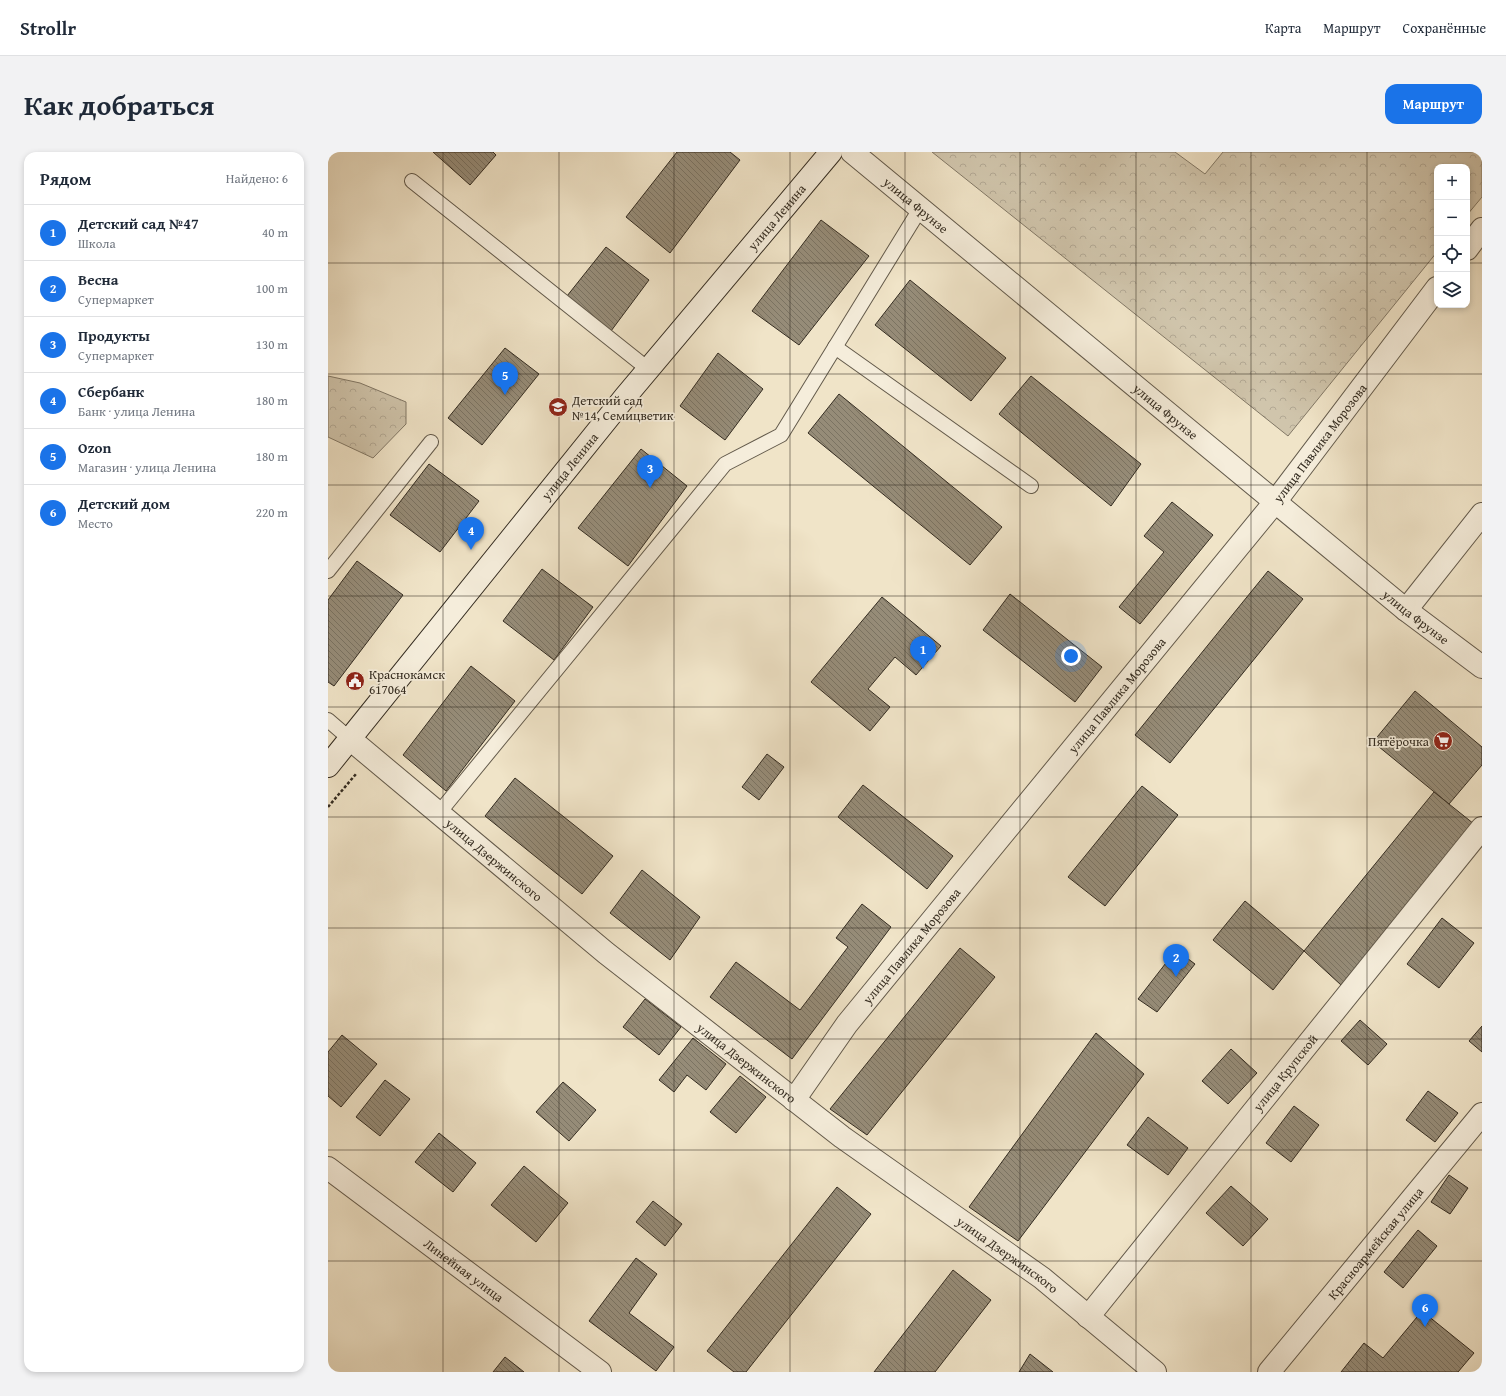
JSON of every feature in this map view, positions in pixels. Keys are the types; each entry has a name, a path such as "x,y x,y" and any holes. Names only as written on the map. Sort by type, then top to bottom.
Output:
{"street":[{"name":"улица Ленина","path":"328,766 648,369 831,152"},
{"name":"улица Фрунзе","path":"852,152 1406,610 1482,667"},
{"path":"1470,245 1482,229"},
{"name":"улица Павлика Морозова","path":"794,1100 847,1024 1275,502 1434,292"},
{"path":"1406,610 1482,514"},
{"name":"улица Дзержинского","path":"350,739 606,953 842,1137 1042,1278 1155,1372"},
{"name":"улица Крупской","path":"1088,1317 1482,828"},
{"name":"Красноармейская улица","path":"1269,1372 1482,1114"},
{"name":"Линейная улица","path":"328,1168 600,1372"}],"lane":[{"path":"412,181 648,369"},
{"path":"438,814 725,464 781,435 920,209"},
{"path":"835,347 1031,486"},
{"path":"328,571 431,442"},
{"path":"328,720 350,739"}],"path":[{"path":"328,807 359,772"}],"green space":[{"path":"932,152 1175,152 1205,174 1223,152 1482,152 1482,197 1470,211 1470,164 1434,164 1434,256 1288,436"},
{"path":"328,376 360,383 406,402 406,424 373,458 328,437"}],"building":[{"path":"433,152 493,152 496,155 470,185"},
{"path":"677,152 730,152 740,160 670,253 626,217"},
{"path":"821,220 869,256 799,345 752,311"},
{"path":"606,247 649,280 611,331 567,296"},
{"path":"910,280 1006,358 971,401 875,325"},
{"path":"505,348 539,374 482,445 448,418"},
{"path":"718,353 763,389 725,440 680,406"},
{"path":"1031,376 1141,464 1111,506 999,414"},
{"path":"839,394 1002,527 970,565 808,433"},
{"path":"641,449 687,486 628,566 578,528"},
{"path":"429,464 479,501 440,552 390,515"},
{"path":"1172,502 1213,535 1140,624 1119,607 1164,552 1144,536"},
{"path":"357,561 403,595 334,686 328,682 328,600"},
{"path":"542,569 593,607 554,660 503,621"},
{"path":"1268,571 1303,599 1170,763 1135,735"},
{"path":"1010,594 1102,667 1075,702 983,630"},
{"path":"882,597 941,646 916,675 895,657 868,689 890,707 870,731 811,682"},
{"path":"471,666 515,701 446,791 403,755"},
{"path":"1415,691 1482,747 1482,765 1449,804 1373,742"},
{"path":"767,754 784,767 759,800 742,787"},
{"path":"515,778 613,856 582,894 485,816"},
{"path":"863,785 953,856 927,889 838,817"},
{"path":"1142,786 1178,815 1105,906 1068,877"},
{"path":"1434,792 1474,824 1341,985 1304,951"},
{"path":"642,870 700,917 670,960 610,913"},
{"path":"1245,901 1304,951 1273,990 1213,940"},
{"path":"862,904 891,927 792,1059 710,997 736,962 800,1010 848,947 836,938"},
{"path":"1442,918 1474,943 1439,988 1407,964"},
{"path":"960,948 995,977 867,1135 830,1109"},
{"path":"1176,950 1195,964 1157,1012 1138,999"},
{"path":"645,999 681,1027 659,1055 623,1027"},
{"path":"1360,1020 1387,1044 1368,1065 1341,1041"},
{"path":"1482,1026 1482,1052 1469,1041"},
{"path":"1096,1033 1144,1074 1018,1241 969,1207"},
{"path":"342,1035 377,1064 341,1107 328,1096 328,1052"},
{"path":"693,1038 726,1064 706,1090 687,1075 674,1092 659,1080"},
{"path":"1231,1049 1257,1073 1228,1104 1202,1081"},
{"path":"740,1076 766,1097 736,1133 710,1112"},
{"path":"385,1080 410,1099 380,1136 356,1117"},
{"path":"563,1082 596,1110 569,1141 536,1112"},
{"path":"1428,1091 1458,1113 1435,1142 1406,1120"},
{"path":"1294,1106 1319,1125 1291,1162 1266,1143"},
{"path":"1148,1117 1188,1148 1168,1175 1127,1145"},
{"path":"439,1133 476,1163 453,1192 415,1162"},
{"path":"524,1166 568,1203 536,1242 491,1205"},
{"path":"1449,1175 1468,1188 1450,1214 1431,1202"},
{"path":"1231,1186 1268,1219 1243,1246 1206,1213"},
{"path":"837,1187 871,1214 746,1372 734,1372 707,1351"},
{"path":"653,1201 682,1224 665,1246 636,1222"},
{"path":"1418,1230 1437,1246 1403,1288 1384,1272"},
{"path":"636,1258 657,1274 629,1313 674,1347 656,1371 589,1321"},
{"path":"953,1270 991,1300 935,1372 874,1372"},
{"path":"1422,1311 1474,1353 1458,1372 1341,1372 1364,1343 1383,1358"},
{"path":"1030,1354 1053,1372 1019,1372"},
{"path":"505,1357 524,1372 493,1372"}],"place":[{"name":"Ozon","path":"505,395"},
{"name":"Детский сад №14, Семицветик","path":"558,407"},
{"name":"Продукты","path":"650,488"},
{"name":"Сбербанк","path":"471,550"},
{"name":"Детский сад №47","path":"923,669"},
{"name":"Краснокамск 617064","path":"355,681"},
{"name":"Пятёрочка","path":"1443,741"},
{"name":"Весна","path":"1176,977"},
{"name":"Детский дом","path":"1425,1327"}]}
